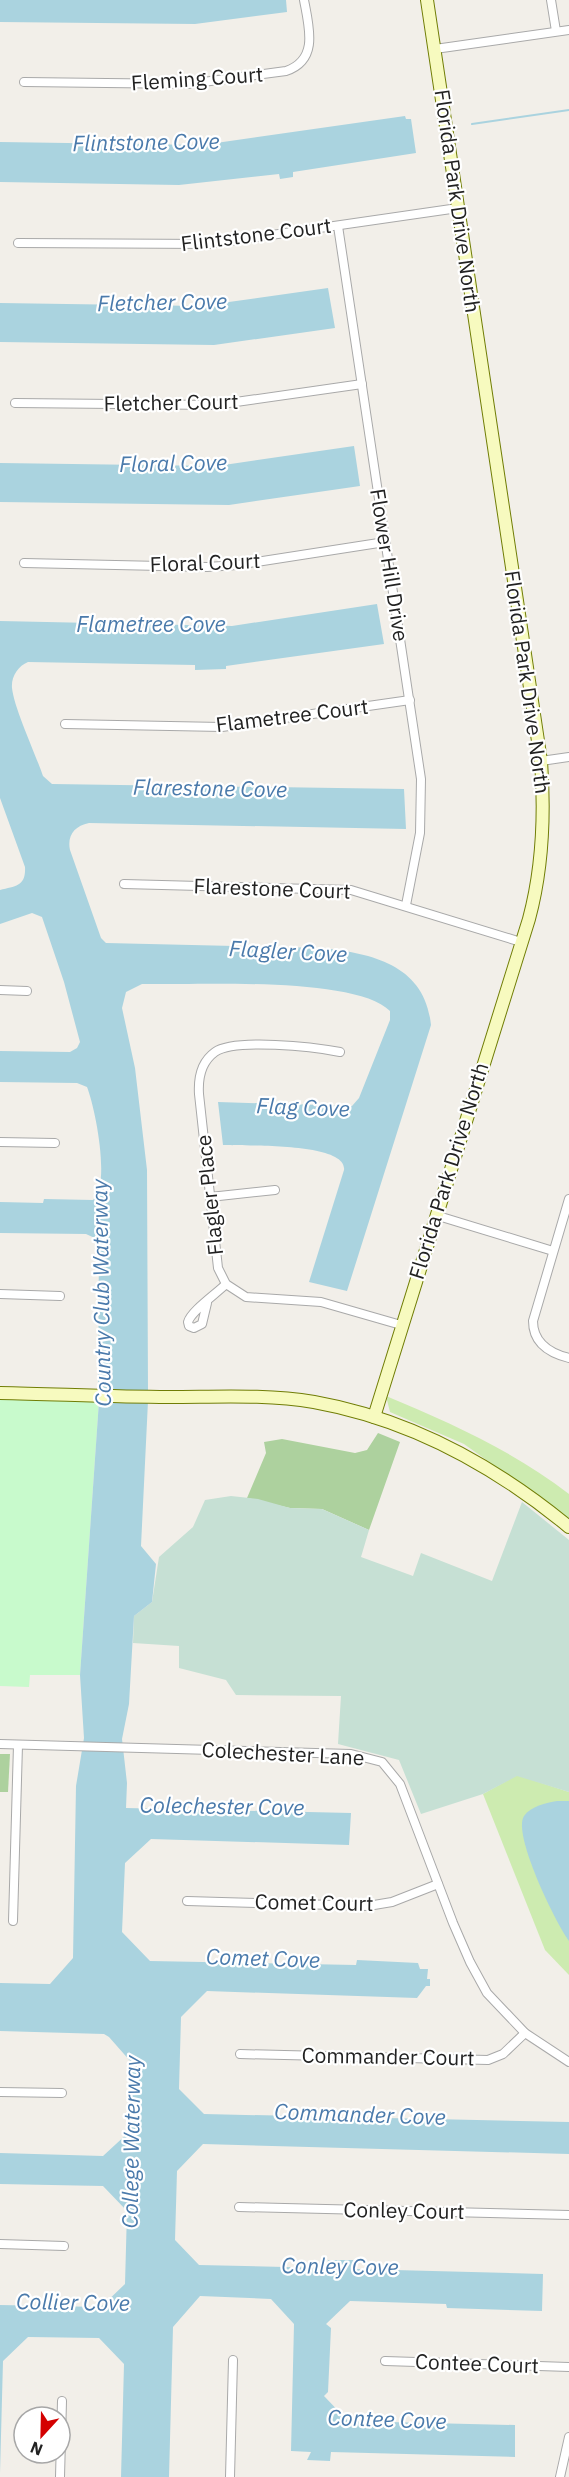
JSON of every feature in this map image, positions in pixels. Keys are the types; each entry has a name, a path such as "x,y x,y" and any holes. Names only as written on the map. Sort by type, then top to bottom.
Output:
{"street":[{"name":"Fleming Court","path":"24,82 182,84 286,71 300,65 309,48 310,35 304,0"},
{"name":"Florida Park Drive North","path":"374,1418 533,902 541,856 544,806 542,761 427,0"},
{"path":"550,0 556,31"},
{"path":"435,49 569,30"},
{"name":"Flintstone Court","path":"18,243 209,244 458,208"},
{"name":"Flower Hill Drive","path":"338,226 419,764 422,808 417,855 406,905"},
{"name":"Fletcher Court","path":"15,403 204,406 362,384"},
{"name":"Floral Court","path":"24,563 207,567 237,565 385,542"},
{"name":"Flametree Court","path":"65,724 222,727 410,700"},
{"path":"542,761 569,757"},
{"name":"Flarestone Court","path":"124,884 342,889 406,905 521,942"},
{"path":"0,990 27,991"},
{"name":"Flagler Place","path":"340,1052 314,1047 238,1046 219,1050 202,1068 198,1087 218,1268 226,1284 236,1293 250,1298 321,1302 401,1325"},
{"path":"0,1142 55,1143"},
{"path":"210,1197 275,1190"},
{"path":"569,1199 535,1307 533,1329 545,1347 569,1358"},
{"path":"435,1215 553,1251"},
{"path":"207,1303 226,1284"},
{"path":"0,1294 60,1296"},
{"path":"0,1393 290,1399 331,1406 374,1418 460,1453 529,1495 569,1527"},
{"name":"Colechester Lane","path":"0,1744 330,1753 374,1759 390,1770 400,1784 465,1952 481,1983 506,2016 525,2033 569,2061"},
{"path":"13,1921 18,1744"},
{"name":"Comet Court","path":"187,1901 368,1906 392,1902 438,1884"},
{"name":"Commander Court","path":"240,2054 488,2060 503,2054 525,2033"},
{"path":"0,2092 62,2093"},
{"name":"Conley Court","path":"239,2207 569,2215"},
{"path":"0,2244 64,2246"},
{"path":"230,2477 233,2360"},
{"name":"Contee Court","path":"385,2361 569,2367"},
{"path":"60,2477 62,2401"},
{"path":"560,2477 569,2437"}],"green space":[{"path":"386,1396 481,1439 526,1464 569,1494 569,1519 464,1444 390,1412"},
{"path":"0,1399 99,1401 80,1675 30,1675 29,1687 0,1686"},
{"path":"378,1433 400,1442 369,1530 322,1509 290,1508 247,1498 266,1453 264,1442 282,1439 355,1453 367,1450"},
{"path":"231,1496 258,1499 290,1508 322,1509 369,1530 361,1557 413,1576 421,1553 492,1581 522,1502 569,1540 569,1792 517,1776 483,1794 421,1814 399,1760 338,1744 341,1696 236,1695 226,1680 179,1668 179,1646 133,1643 134,1616 152,1602 159,1557 193,1527 205,1500"},
{"path":"0,1754 10,1754 8,1792 0,1792"},
{"path":"517,1775 569,1792 569,1975 545,1950 483,1794"}],"water":[{"path":"0,0 286,0 287,12 195,24 0,22"},
{"path":"405,116 406,119 411,119 416,153 293,172 293,177 280,179 279,174 179,185 0,182 0,142 202,145"},
{"path":"328,288 335,328 214,345 0,342 0,303 200,306"},
{"path":"354,446 360,486 229,505 0,502 0,463 217,466"},
{"path":"377,604 384,644 226,666 226,669 195,670 195,665 28,662 18,669 14,676 12,688 21,719 43,776 52,784 404,789 406,829 89,823 73,832 69,845 70,850 101,938 106,943 323,948 361,954 378,959 408,976 419,989 427,1005 431,1025 347,1291 309,1282 344,1170 341,1161 330,1154 293,1147 223,1145 218,1102 352,1106 359,1098 390,1020 390,1011 371,1000 344,992 310,987 142,984 126,992 122,1008 135,1068 147,1170 148,1391 98,1390 99,1240 86,1234 0,1233 0,1202 43,1203 44,1199 93,1200 98,1192 101,1179 101,1163 94,1111 87,1087 77,1083 0,1082 0,1051 70,1052 77,1048 80,1042 64,982 42,917 32,913 0,924 0,890 22,882 25,867 0,798 0,621 232,626"},
{"path":"99,1401 148,1401 141,1546 156,1564 152,1602 134,1616 129,1704 122,1739 127,1783 126,1808 351,1813 349,1845 151,1839 125,1863 122,1932 150,1961 356,1965 357,1960 418,1963 420,1969 428,1969 427,1979 430,1979 430,1986 426,1986 417,1998 207,1991 181,2017 179,2089 204,2114 569,2122 569,2154 203,2144 177,2171 175,2240 199,2265 327,2268 328,2260 355,2260 355,2269 543,2274 542,2311 447,2308 446,2304 350,2301 326,2324 331,2328 328,2392 324,2396 348,2421 515,2425 515,2457 331,2452 330,2461 307,2460 311,2452 291,2451 294,2324 271,2299 200,2296 173,2327 169,2477 121,2477 124,2364 99,2338 28,2337 3,2361 0,2473 0,2305 101,2307 125,2284 127,2211 103,2186 0,2184 0,2153 103,2156 129,2132 131,2062 109,2037 104,2034 0,2031 0,1983 50,1984 73,1958 76,1786 84,1738 80,1675"},
{"path":"557,1801 569,1801 569,1941 537,1879 524,1841 522,1826 524,1816 535,1807"}],"waterway":[{"path":"472,124 569,110"}],"water label":[{"name":"Flintstone Cove","path":"146,142"},
{"name":"Fletcher Cove","path":"162,302"},
{"name":"Floral Cove","path":"173,463"},
{"name":"Flametree Cove","path":"151,624"},
{"name":"Flarestone Cove","path":"210,788"},
{"name":"Flagler Cove","path":"288,951"},
{"name":"Flag Cove","path":"303,1107"},
{"name":"Country Club Waterway","path":"101,1293"},
{"name":"Colechester Cove","path":"222,1806"},
{"name":"Comet Cove","path":"263,1958"},
{"name":"Commander Cove","path":"360,2114"},
{"name":"College Waterway","path":"131,2142"},
{"name":"Conley Cove","path":"340,2266"},
{"name":"Collier Cove","path":"73,2302"},
{"name":"Contee Cove","path":"387,2419"}]}
